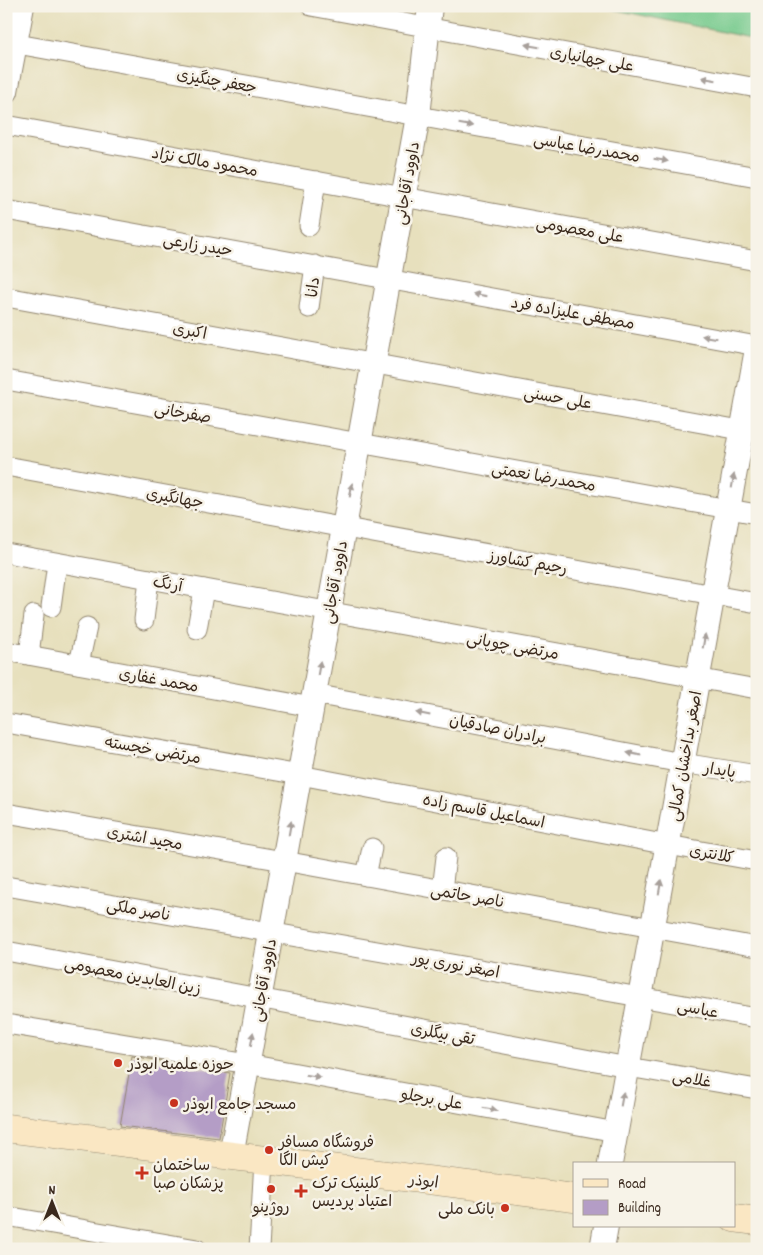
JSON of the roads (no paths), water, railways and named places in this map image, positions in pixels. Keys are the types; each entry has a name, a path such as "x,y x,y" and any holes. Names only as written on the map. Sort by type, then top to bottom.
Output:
{"main road":[{"name":"ابوذر","path":"6,1128 573,1198"},
{"path":"736,1218 757,1220"}],"street":[{"path":"6,92 11,43 22,6"},
{"name":"علی جهانیاری","path":"311,6 429,17 757,88"},
{"name":"داوود آقاجانی","path":"231,1156 404,197 418,116 429,17"},
{"name":"جعفر چنگیزی","path":"11,43 418,116"},
{"name":"محمدرضا عباسی","path":"418,116 757,177"},
{"name":"محمود مالک نژاد","path":"6,125 404,197"},
{"path":"309,226 316,181"},
{"name":"علی معصومی","path":"404,197 757,261"},
{"name":"حیدر زارعی","path":"6,210 389,279"},
{"name":"دانا","path":"309,308 314,265"},
{"name":"مصطفی علیزاده فرد","path":"389,279 757,347"},
{"name":"اکبری","path":"6,297 374,364"},
{"name":"اصغر بداخشان کمالی","path":"610,1162 728,509 749,432 757,347"},
{"name":"علی حسنی","path":"374,364 749,432"},
{"name":"صفرخانی","path":"6,380 359,443"},
{"name":"محمدرضا نعمتی","path":"359,443 757,514"},
{"name":"جهانگیری","path":"6,466 344,528"},
{"name":"رحیم کشاورز","path":"344,528 757,602"},
{"name":"آرنگ","path":"6,554 329,612"},
{"path":"29,655 57,563"},
{"path":"144,620 149,579"},
{"path":"197,630 204,589"},
{"name":"مرتضی چوپانی","path":"329,612 757,689"},
{"path":"79,664 87,627"},
{"name":"محمد غفاری","path":"6,651 313,701"},
{"name":"برادران صادقیان","path":"313,701 682,763"},
{"name":"مرتضی خجسته","path":"6,723 300,775"},
{"name":"پایدار","path":"682,763 757,775"},
{"name":"اسماعیل قاسم زاده","path":"300,775 668,845"},
{"name":"مجید اشتری","path":"6,813 284,861"},
{"name":"کلانتری","path":"668,845 757,861"},
{"path":"366,876 372,848"},
{"path":"442,890 446,858"},
{"name":"ناصر حاتمی","path":"284,861 757,947"},
{"name":"ناصر ملکی","path":"6,886 272,932"},
{"name":"اصغر نوری پور","path":"272,932 640,997"},
{"name":"زین العابدین معصومی","path":"6,951 259,999"},
{"name":"عباسی","path":"640,997 757,1018"},
{"name":"تقی بیگلری","path":"259,999 628,1067"},
{"name":"علی برجلو","path":"6,1024 248,1064 616,1132"},
{"name":"غلامی","path":"628,1067 757,1089"},
{"path":"259,1249 264,1160"},
{"path":"6,1216 197,1249"},
{"path":"602,1249 606,1228"}],"place":[{"name":"حوزه علمیه ابوذر","path":"118,1063"},
{"name":"مسجد جامع ابوذر","path":"174,1103"},
{"name":"فروشگاه مسافر کیش الگا","path":"269,1150"},
{"name":"ساختمان پزشکان صبا","path":"142,1173"},
{"name":"روژینو","path":"271,1189"},
{"name":"کلینیک ترک اعتیاد پردیس","path":"301,1191"},
{"name":"بانک ملی","path":"505,1208"}]}
